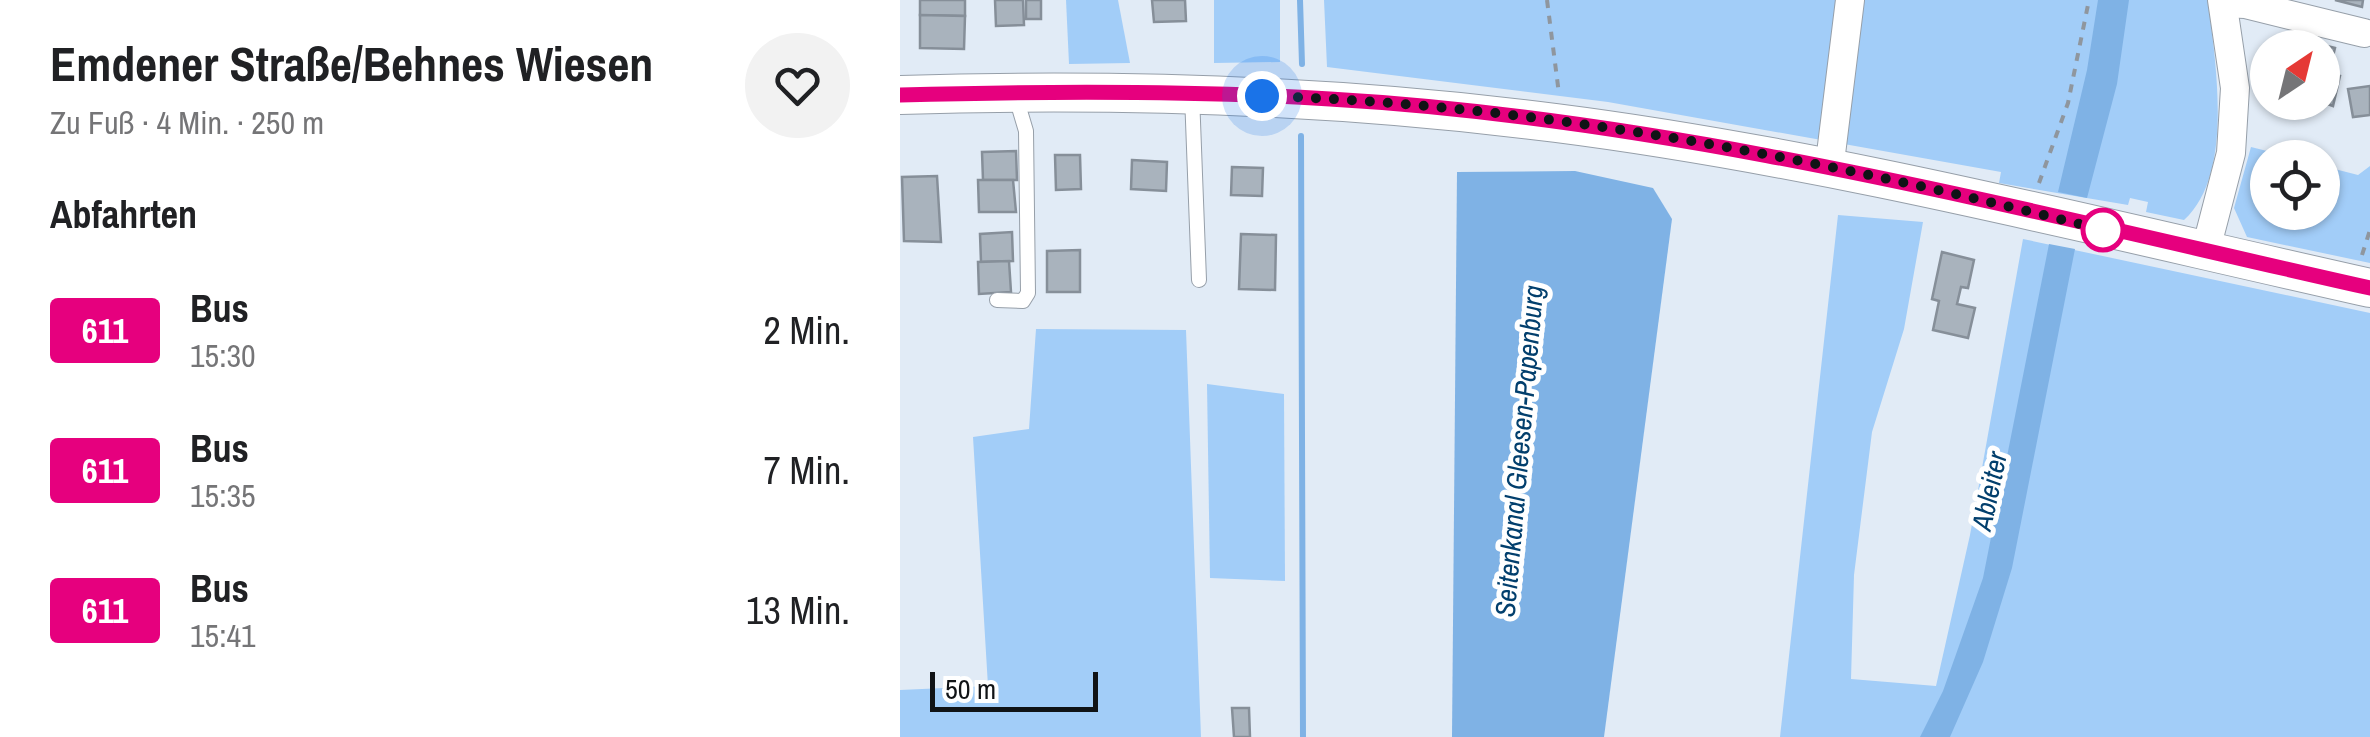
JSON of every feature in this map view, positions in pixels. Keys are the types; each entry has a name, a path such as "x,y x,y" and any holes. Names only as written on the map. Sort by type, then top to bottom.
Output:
{"street":[{"path":"1828,170 1850,0"},
{"path":"2205,253 2231,154 2235,88 2223,2 2364,33"},
{"path":"900,95 1192,94 1333,99 1557,123 1828,170 2205,253 2365,276"}],"lane":[{"path":"997,300 1023,301 1028,293 1026,132 1014,93"},
{"path":"1192,94 1199,280"}],"path":[{"path":"1547,0 1560,77 1557,123"},
{"path":"2030,214 2068,103 2090,0"},
{"path":"2365,276 2370,230"}],"shaded area":[{"path":"1066,0 1118,0 1130,63 1069,64"},
{"path":"1214,0 1280,0 1280,62 1214,63"},
{"path":"1324,0 2208,0 2217,84 2216,146 2200,200 2184,220 2146,212 2148,202 2130,198 2128,205 1999,183 2001,172 1608,102 1327,67"},
{"path":"2250,151 2250,230 2340,230 2340,170 2358,175 2370,166 2370,263 2247,237 2234,208"},
{"path":"1838,215 1923,222 1904,329 1872,432 1854,575 1851,679 1936,686 1970,535 2023,239 2370,313 2370,737 1780,737"},
{"path":"1036,329 1186,330 1201,737 900,737 900,690 988,686 973,437 1029,429"},
{"path":"1207,384 1284,394 1285,581 1210,578"}],"water":[{"path":"2098,0 2129,0 2117,84 2087,198 2058,192 2087,70"},
{"name":"Seitenkanal Gleesen-Papenburg","path":"1575,171 1653,188 1672,219 1604,737 1452,737 1457,172"},
{"path":"2049,244 2075,249 2012,568 1983,662 1950,737 1920,737 1943,691 1983,578"}],"building":[{"path":"920,0 965,0 965,16 920,15"},
{"path":"995,0 1023,0 1024,25 996,26"},
{"path":"1026,0 1041,0 1041,19 1026,19"},
{"path":"1152,0 1185,0 1186,21 1154,22"},
{"path":"2335,0 2363,0 2362,7"},
{"path":"920,15 965,16 964,49 920,48"},
{"path":"2370,86 2370,115 2353,117 2348,89"},
{"path":"1016,151 1017,180 983,180 982,152"},
{"path":"1055,155 1080,155 1081,189 1056,190"},
{"path":"1132,160 1167,162 1166,191 1131,189"},
{"path":"1232,167 1263,168 1262,196 1231,195"},
{"path":"937,176 941,242 904,241 902,177"},
{"path":"978,180 1013,180 1016,212 979,212"},
{"path":"1012,232 1013,261 981,262 980,234"},
{"path":"1241,234 1276,235 1275,290 1239,289"},
{"path":"1080,250 1080,292 1047,292 1047,251"},
{"path":"1942,252 1974,260 1968,288 1961,287 1957,304 1975,308 1968,338 1933,330 1939,301 1932,299"},
{"path":"1009,261 1011,292 979,294 978,262"},
{"path":"1232,708 1249,708 1250,737 1234,737"}],"waterway":[{"path":"1300,0 1302,64"},
{"path":"1301,136 1303,737"}],"bus line":[{"name":"611","path":"900,95 1192,94 1333,99 1557,123 1828,170 2370,288"}],"route":[{"path":"1262,96 1333,99 1557,123 1721,149 2103,230"}],"water label":[{"name":"Ableiter","path":"1989,491"}]}
